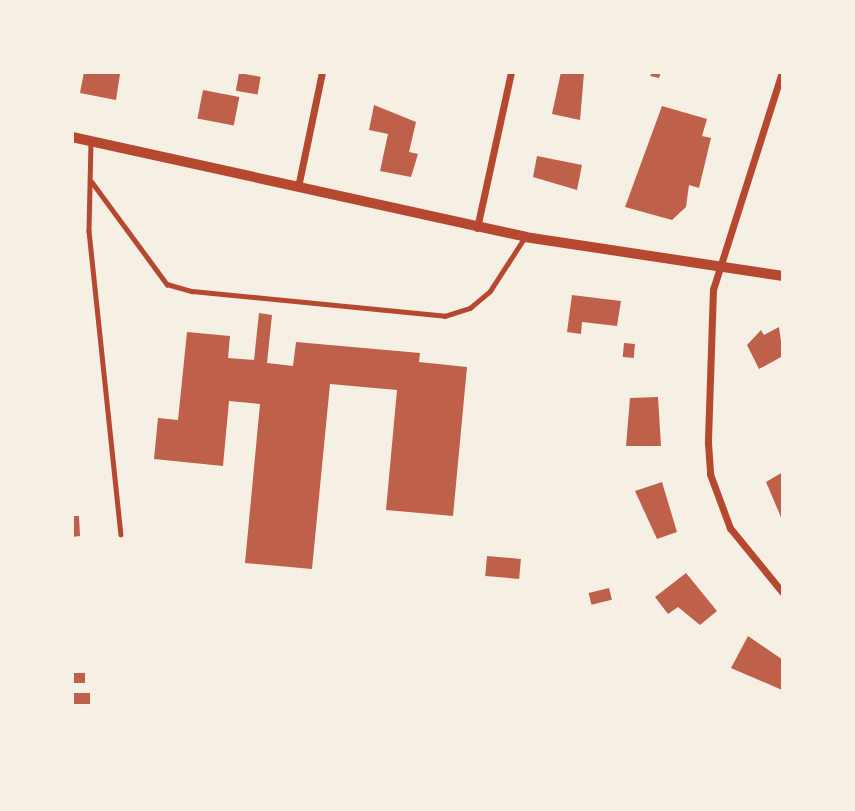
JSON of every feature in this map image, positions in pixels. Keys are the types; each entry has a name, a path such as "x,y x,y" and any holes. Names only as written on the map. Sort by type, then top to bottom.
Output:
{"street":[{"path":"298,187 322,72"},
{"path":"477,228 511,72"},
{"path":"782,72 713,289 710,474 730,528 783,593"},
{"path":"72,137 477,228 783,276"}],"lane":[{"path":"91,141 89,231 121,534"},
{"path":"92,182 167,284 192,292 445,316 470,308 490,291 524,237"}],"building":[{"path":"84,72 120,74 116,100 80,93"},
{"path":"561,72 584,73 580,120 552,114"},
{"path":"652,72 661,72 659,78 650,76"},
{"path":"239,73 261,77 258,95 236,91"},
{"path":"203,90 239,97 234,126 197,118"},
{"path":"374,105 416,122 409,152 418,154 411,177 380,171 388,134 369,130"},
{"path":"662,106 707,119 702,136 711,138 699,188 689,185 686,207 672,220 625,207"},
{"path":"537,156 582,165 577,190 533,177"},
{"path":"572,295 621,301 617,326 582,322 581,334 567,332"},
{"path":"259,313 272,315 267,363 293,366 296,342 420,353 419,362 467,367 453,516 386,510 397,390 330,384 312,569 245,563 260,404 229,401 223,466 154,459 158,418 178,420 187,332 230,336 228,358 254,360"},
{"path":"779,327 783,356 759,369 747,345 761,330 764,335"},
{"path":"624,343 635,344 634,358 623,357"},
{"path":"658,397 661,446 626,446 630,398"},
{"path":"783,472 783,522 766,482"},
{"path":"662,482 677,532 657,539 635,491"},
{"path":"72,516 79,516 80,536 72,537"},
{"path":"487,556 521,559 519,579 485,576"},
{"path":"686,573 717,611 700,625 678,607 668,614 655,597"},
{"path":"609,588 612,600 592,605 589,593"},
{"path":"748,636 783,660 782,690 731,668"},
{"path":"72,673 85,673 85,683 72,683"},
{"path":"74,693 90,693 90,704 74,704"}]}
